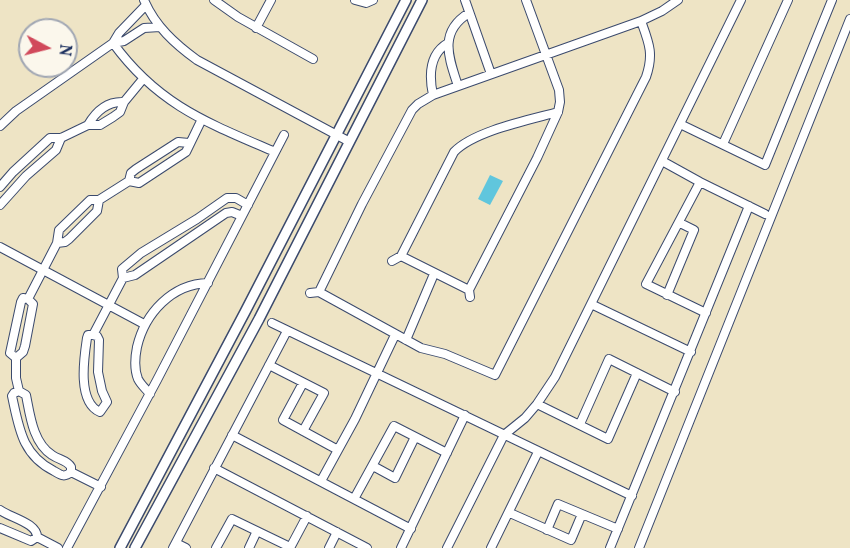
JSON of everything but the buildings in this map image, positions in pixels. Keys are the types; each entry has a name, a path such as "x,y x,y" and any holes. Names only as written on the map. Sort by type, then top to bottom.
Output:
{"street":[{"path":"214,0 238,18 314,58"},
{"path":"256,28 271,0"},
{"path":"355,0 366,3 373,0"},
{"path":"120,548 406,0"},
{"path":"135,548 259,318 422,0"},
{"path":"465,0 491,74"},
{"path":"401,256 470,293 537,158 558,112 560,102 559,90 526,0"},
{"path":"641,21 651,50 646,77 495,375 445,354 421,348 315,293 412,110 418,104 433,95 641,21 678,0"},
{"path":"447,548 504,435 525,418 555,377 741,0"},
{"path":"723,144 788,0"},
{"path":"680,124 765,165 832,0"},
{"path":"0,126 16,111 113,43 145,3 160,27 179,47 197,60 348,141"},
{"path":"458,86 448,57 448,43 450,35 461,18 469,13"},
{"path":"639,548 850,19"},
{"path":"113,43 124,41 144,28 160,27"},
{"path":"113,43 143,79 160,94 202,119 275,152"},
{"path":"433,95 429,75 431,65 442,46 448,43"},
{"path":"0,187 13,171 50,138 61,138 88,125 100,125 120,112 124,102 143,79"},
{"path":"88,125 96,113 111,102 124,102"},
{"path":"392,261 401,256 454,152 460,145 558,112"},
{"path":"129,181 139,183 179,158 186,152 202,119"},
{"path":"67,548 150,394 284,135"},
{"path":"0,205 26,176 56,150 61,138"},
{"path":"28,299 57,243 57,235 67,220 90,200 99,200 129,181 136,169 178,142 189,143"},
{"path":"662,161 765,213"},
{"path":"700,182 646,284 706,313"},
{"path":"93,335 99,340 98,372 107,402 100,411 93,409 89,403 84,374 87,338 90,334 93,335 110,306 123,278 122,269 129,262 227,198 236,198 248,205"},
{"path":"57,243 69,239 97,211 99,200"},
{"path":"610,548 750,206"},
{"path":"123,278 135,275 226,213 232,212 242,216"},
{"path":"667,295 694,230 680,223"},
{"path":"0,247 144,324"},
{"path":"406,340 434,274"},
{"path":"150,394 139,380 136,370 137,349 144,324 170,295 190,285 208,283"},
{"path":"19,391 16,378 16,358 26,346 33,304 28,299"},
{"path":"16,358 10,353 16,318 22,300 28,299"},
{"path":"591,304 691,352"},
{"path":"272,323 632,496"},
{"path":"186,548 174,545 287,331"},
{"path":"321,481 395,336"},
{"path":"580,424 609,359 675,392"},
{"path":"269,366 324,393 303,431"},
{"path":"537,404 608,439 637,373"},
{"path":"303,383 283,420 338,450"},
{"path":"19,391 26,394 35,430 43,448 52,456 68,463 71,472 63,476 46,467 30,453 12,396 14,393 19,391"},
{"path":"401,548 465,415"},
{"path":"354,499 394,426 447,453"},
{"path":"232,435 411,529"},
{"path":"373,466 395,478 415,437"},
{"path":"493,548 538,452"},
{"path":"214,468 367,548"},
{"path":"71,472 100,487"},
{"path":"547,530 558,504 618,529"},
{"path":"0,510 34,528 37,537"},
{"path":"510,513 571,540 582,514"},
{"path":"216,548 232,519 290,548 307,516"},
{"path":"0,528 31,541 37,537"},
{"path":"249,548 257,531"},
{"path":"329,548 337,532"},
{"path":"37,537 58,548"}],"water":[{"path":"490,175 503,181 490,205 478,199"}]}
